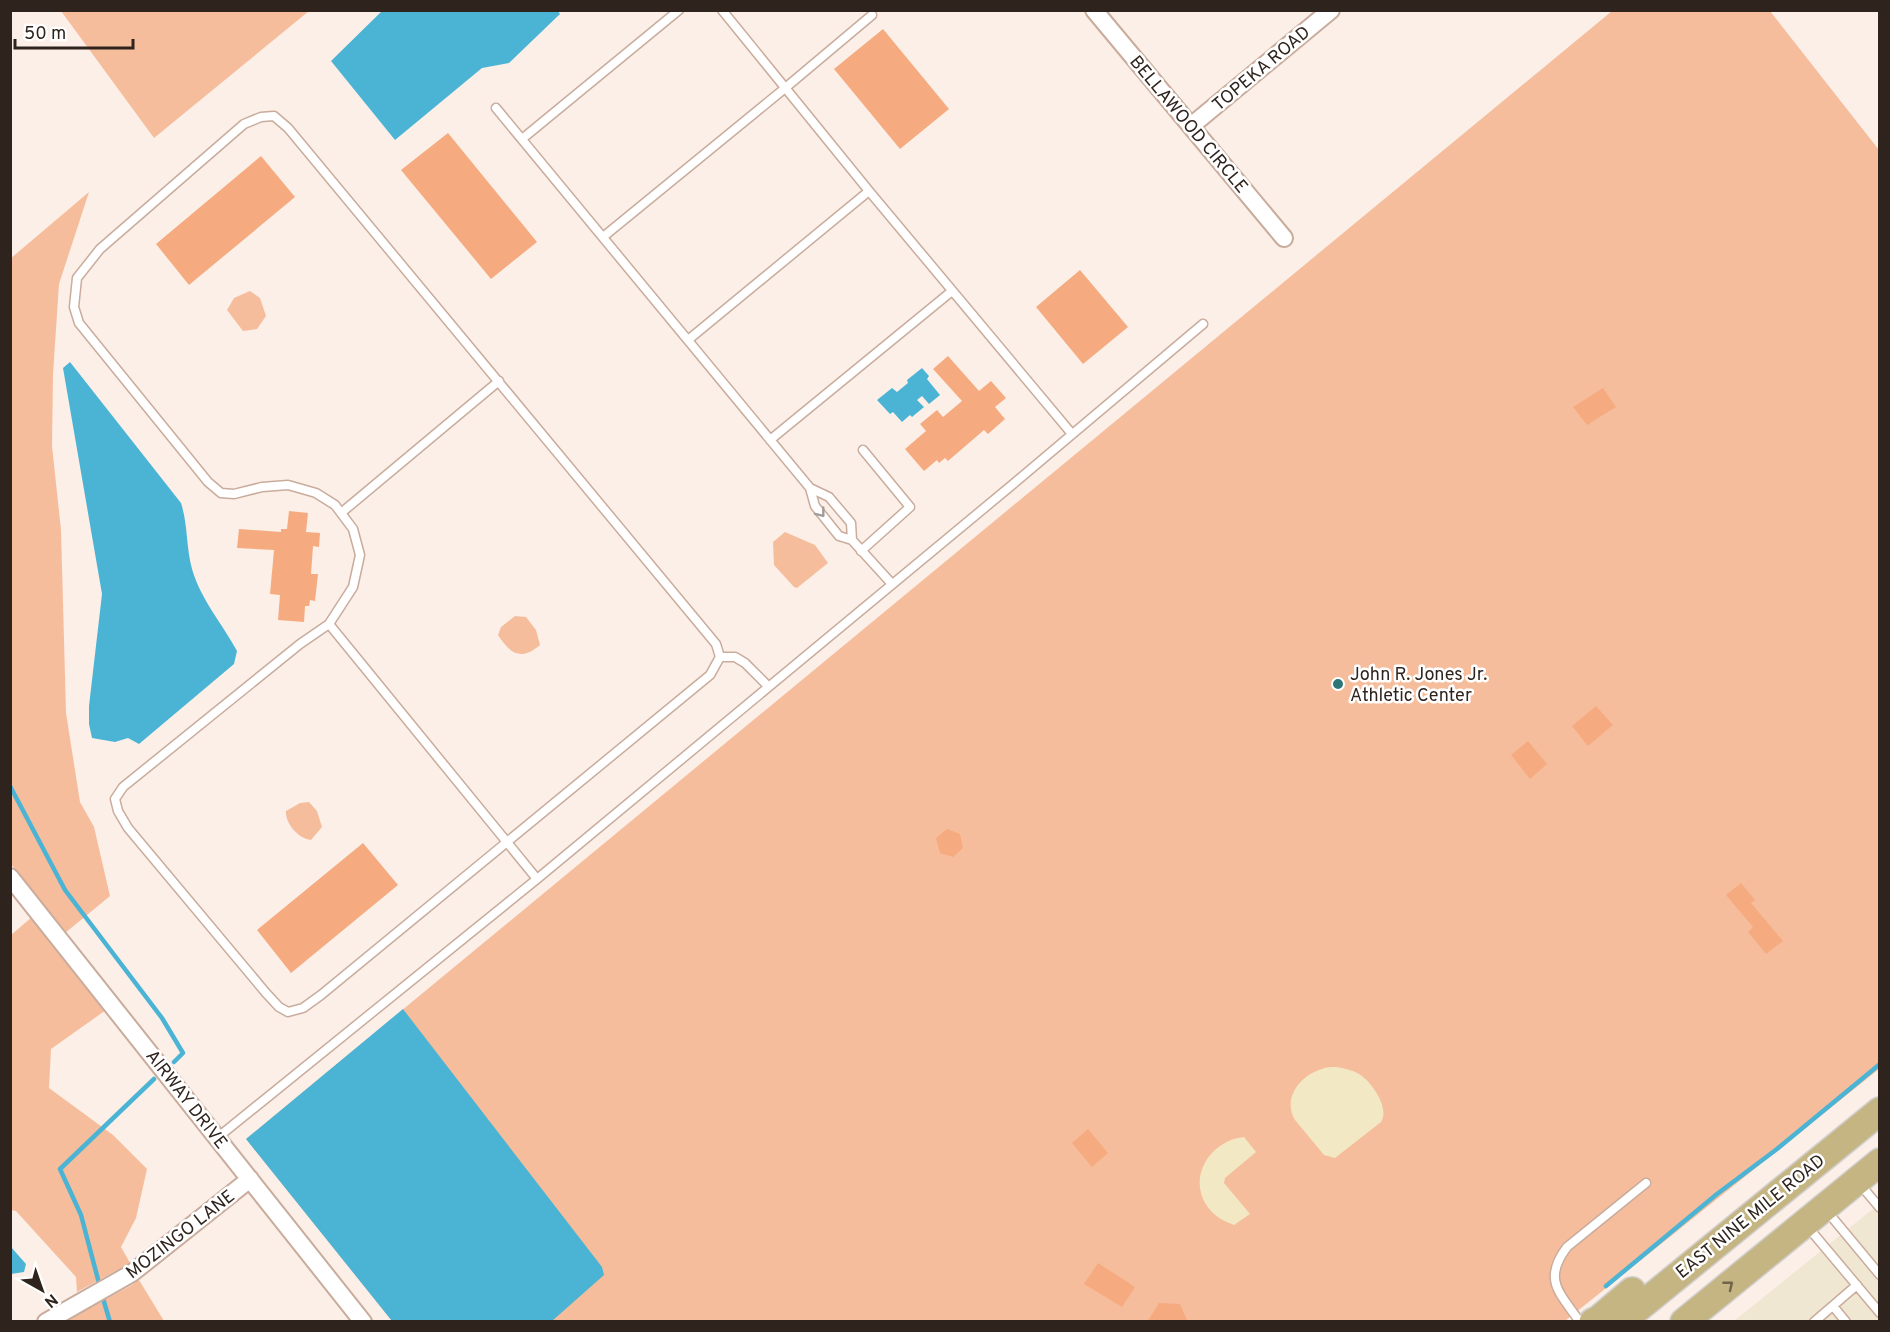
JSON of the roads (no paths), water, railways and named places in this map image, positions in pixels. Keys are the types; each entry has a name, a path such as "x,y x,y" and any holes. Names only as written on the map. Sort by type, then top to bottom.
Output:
{"main road":[{"name":"EAST NINE MILE ROAD","path":"1621,1322 1880,1111"},
{"path":"1642,1322 1880,1127"},
{"path":"1684,1322 1880,1162"},
{"path":"1593,1322 1752,1193 1800,1176"}],"street":[{"name":"BELLAWOOD CIRCLE","path":"1094,10 1284,238"},
{"name":"TOPEKA ROAD","path":"1191,126 1331,10"},
{"name":"AIRWAY DRIVE","path":"10,877 363,1322"},
{"name":"MOZINGO LANE","path":"46,1322 132,1273 250,1179"}],"lane":[{"path":"522,140 679,10"},
{"path":"722,10 784,89 1072,434"},
{"path":"603,237 872,15"},
{"path":"496,108 810,488 815,506 839,536 852,540 892,584"},
{"path":"274,116 288,128 716,644 720,657 710,675 321,995 303,1008 288,1012 279,1007 266,993 128,828 118,811 115,799 123,787 300,644 329,624 353,587 360,555 353,529 341,513 335,505 316,493 288,485 221,494 208,482 79,323 74,307 77,278 100,249 244,124 261,117 274,116"},
{"path":"688,340 869,191"},
{"path":"770,440 952,291"},
{"path":"217,1138 537,879 1203,324"},
{"path":"341,513 499,381"},
{"path":"861,550 910,507 863,450"},
{"path":"810,488 829,497 851,523 852,540"},
{"path":"329,624 537,879"},
{"path":"720,657 735,657 745,663 768,686"},
{"path":"1857,1181 1880,1208"},
{"path":"1580,1322 1558,1290 1554,1279 1556,1261 1567,1247 1646,1183"},
{"path":"1814,1215 1880,1275"},
{"path":"1814,1215 1857,1286 1880,1313"},
{"path":"1814,1322 1857,1286"},
{"path":"1833,1306 1846,1322"}],"water":[{"path":"382,11 558,11 560,14 509,63 482,68 395,140 331,61"},
{"path":"70,362 181,503 190,561 196,580 206,601 237,651 234,664 139,744 128,738 115,742 92,738 89,724 102,594 63,368"},
{"path":"922,368 929,376 927,379 940,395 929,404 922,396 917,400 924,407 902,422 893,412 890,414 877,400 892,388 897,392"},
{"path":"403,1009 602,1267 604,1275 552,1321 392,1321 246,1139"},
{"path":"11,1247 26,1264 24,1272 11,1274"}],"waterway":[{"path":"10,786 65,890 162,1018 183,1053 174,1062"},
{"path":"1606,1286 1880,1064"},
{"path":"100,1287 81,1215 60,1169 154,1079"},
{"path":"102,1295 110,1322"}],"place":[{"name":"John R. Jones Jr. Athletic Center","path":"1338,684"}]}
